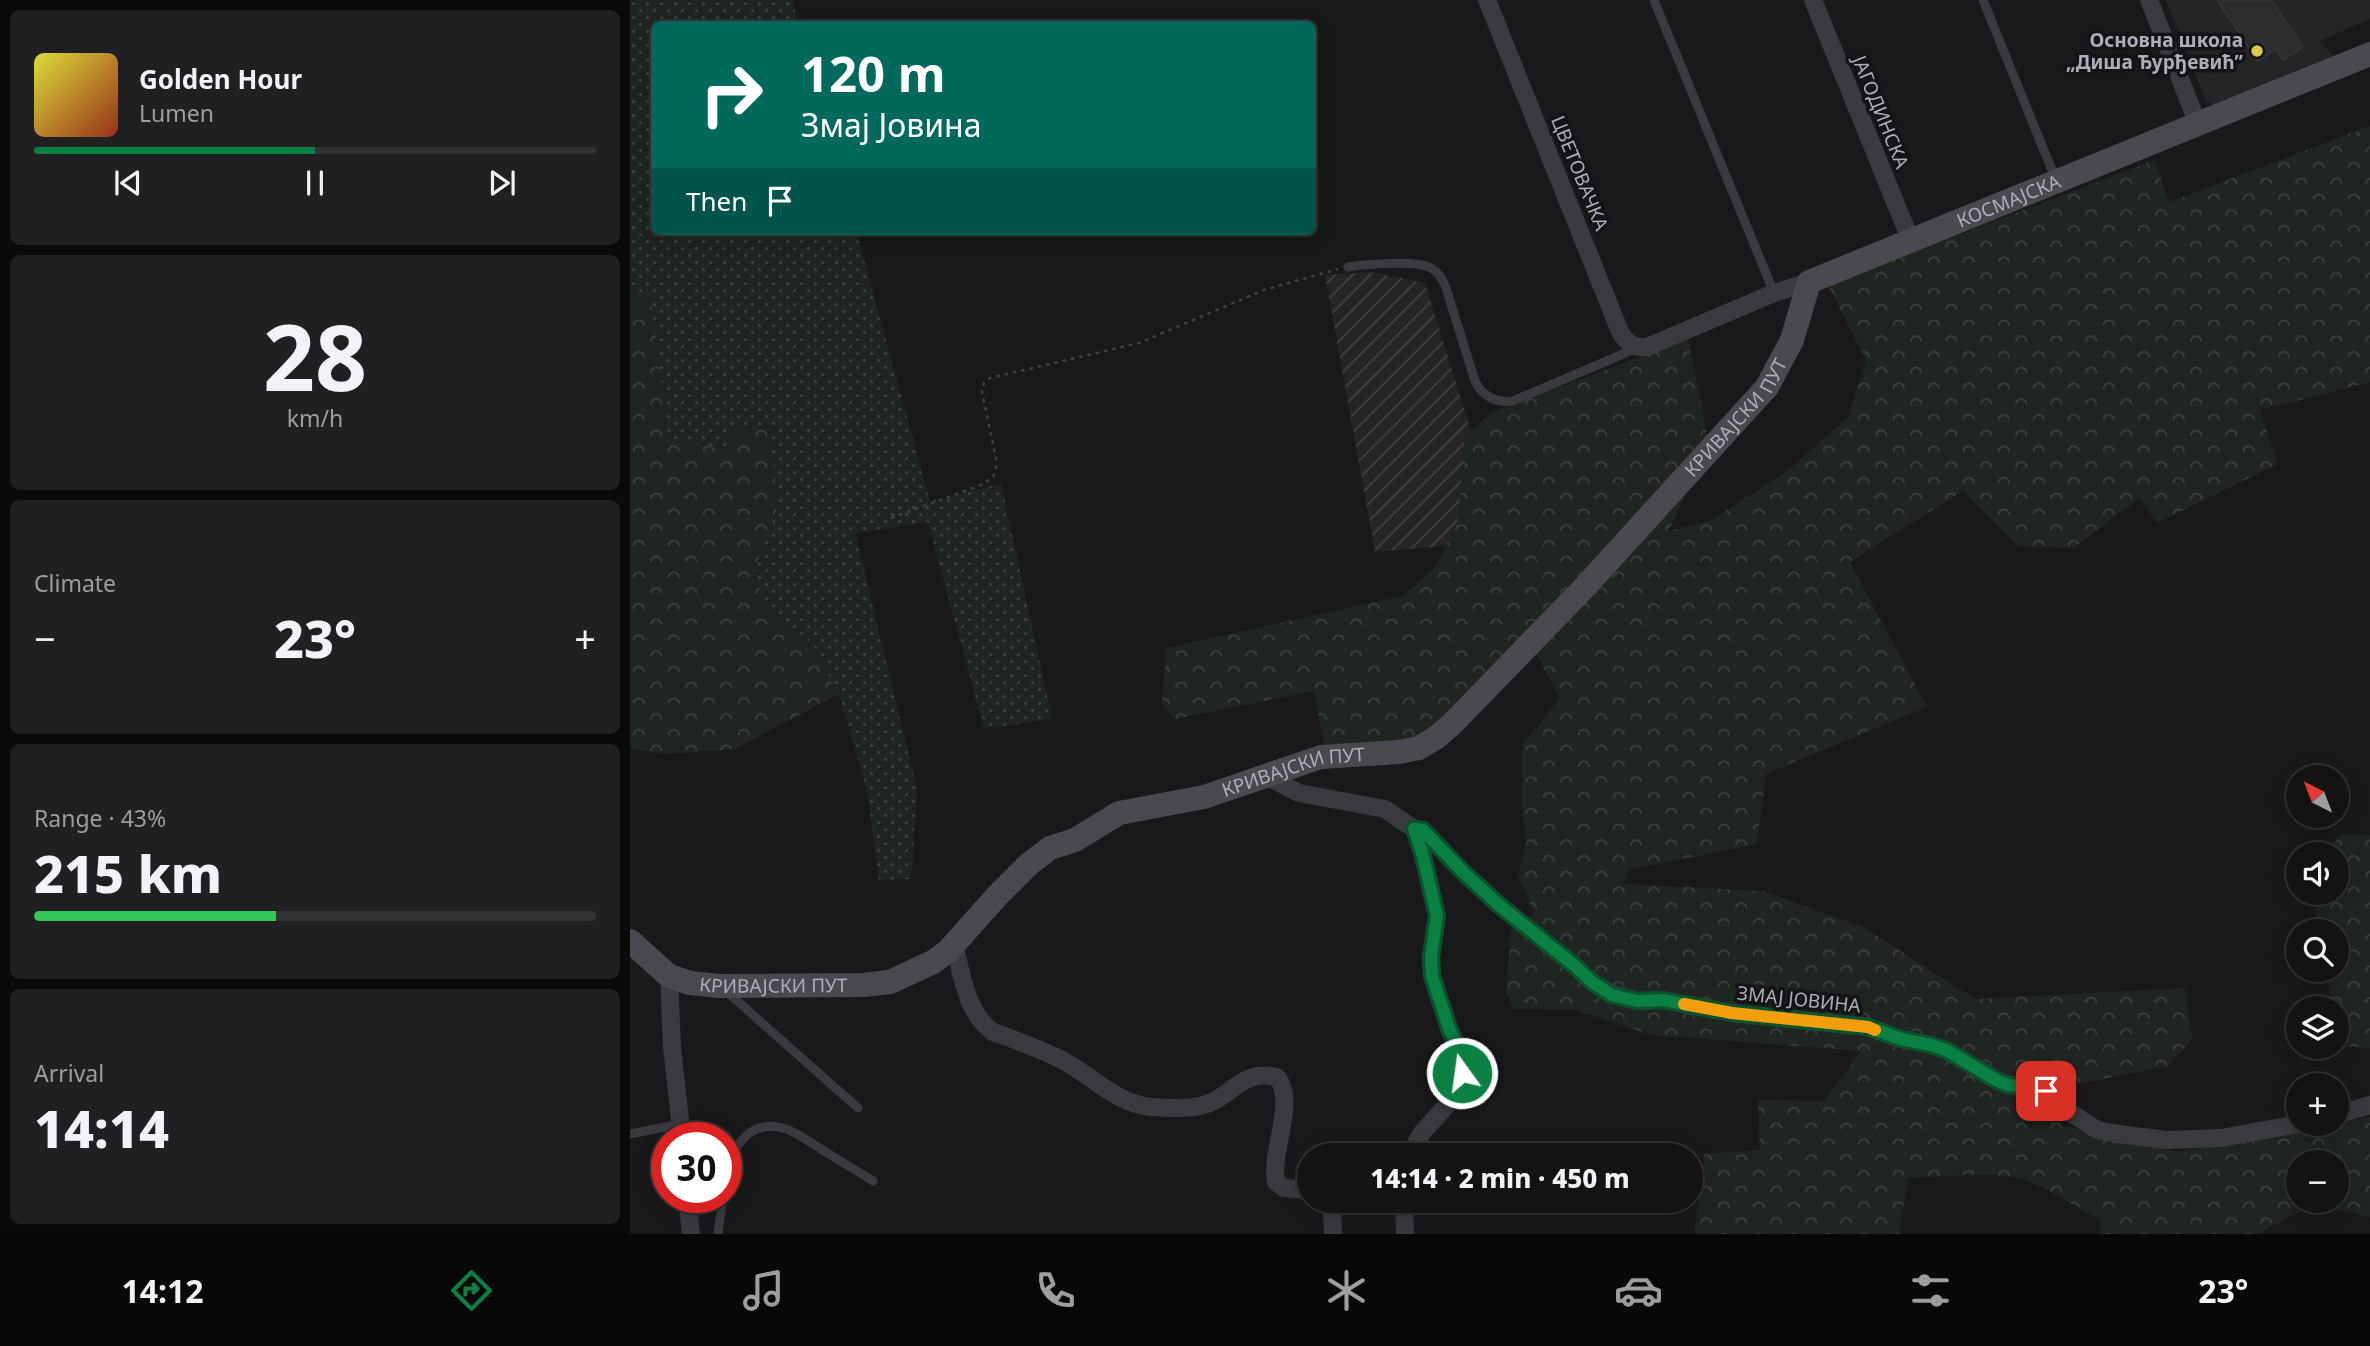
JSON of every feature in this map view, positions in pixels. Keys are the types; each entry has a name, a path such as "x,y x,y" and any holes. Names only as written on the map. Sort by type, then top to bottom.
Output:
{"street":[{"name":"ЦВЕТОВАЧКА","path":"1488,0 1621,334 1630,344 1642,347"},
{"name":"ЈАГОДИНСКА","path":"1813,0 1911,241"},
{"path":"2149,0 2198,124"},
{"name":"КОСМАЈСКА","path":"1642,347 1911,241 2370,54"},
{"name":"КРИВАЈСКИ ПУТ","path":"630,941 669,976 690,983 720,986 863,985 890,982 933,962 954,944 1029,864 1050,848 1075,840 1119,813 1204,797 1321,757 1399,752 1419,748 1445,730 1583,589 1766,387 1792,340 1809,282"},
{"name":"ЗМАЈ ЈОВИНА","path":"1264,775 1299,793 1385,810 1414,829 1423,830 1499,905 1592,982 1612,995 1637,1001 1663,1000 1732,1013 1868,1027 1901,1039 1946,1050 2009,1085 2040,1088 2097,1130 2167,1140 2194,1140 2248,1135 2286,1127"},
{"path":"1414,829 1437,916 1431,957 1432,976 1450,1031 1463,1060 1461,1083 1416,1143"},
{"path":"954,944 973,1010 984,1025 993,1032 1060,1059 1127,1101 1149,1107 1200,1106 1220,1097 1250,1076 1264,1073 1277,1077 1283,1084 1285,1100 1274,1172 1276,1182 1284,1188 1297,1189"},
{"path":"669,976 672,1047 680,1122"},
{"path":"2349,1111 2370,1105"},
{"path":"689,1213 691,1234"},
{"path":"1332,1213 1333,1234"},
{"path":"1404,1213 1405,1234"}],"lane":[{"path":"1654,0 1774,293"},
{"path":"1983,0 2056,181"},
{"path":"1348,267 1370,263 1422,266 1439,274 1445,285 1475,381 1483,393 1497,401 1513,401 1642,347"},
{"path":"720,986 858,1108"},
{"path":"742,1140 755,1129 775,1127 793,1132 873,1181"},
{"path":"630,1134 651,1133"},
{"path":"718,1234 721,1213"}],"path":[{"path":"891,518 984,484 993,475 997,463 982,392 984,383 990,378 1139,343 1264,290 1348,267"}],"shaded area":[{"name":"Основна школа „Диша Ђурђевић”","path":"2166,0 2370,0 2370,19 2320,41 2336,60 2215,107 2206,100"},
{"path":"1370,272 1425,283 1471,431 1465,437 1458,521 1446,546 1375,552 1325,275"}],"green space":[{"path":"630,0 792,0 798,21 651,21 651,235 857,235 930,501 1001,484 1052,719 984,729 928,522 855,533 917,789 911,879 879,880 867,790 839,694 810,639 776,622 752,573 770,532 779,501 768,429 737,424 726,447 669,441 651,294 630,296"},
{"path":"2370,126 2370,382 2260,410 2278,464 2157,523 2140,498 2073,548 2017,546 1963,491 1850,562 1927,707 1766,774 1757,844 1629,870 1624,884 1763,891 1865,928 1975,999 2185,988 2192,1040 2168,1066 2063,1087 2061,1125 2177,1152 2286,1132 2286,1136 2349,1136 2349,1121 2370,1117 2370,1217 2349,1212 2349,1150 2286,1150 2286,1213 2298,1213 2257,1234 2101,1234 2100,1220 2039,1186 2005,1176 1963,1175 1908,1178 1899,1234 1694,1234 1697,1213 1703,1213 1704,1154 1760,1150 1758,1100 1824,1101 1861,1051 1651,1035 1576,1010 1514,1009 1506,993 1511,929 1534,913 1518,876 1527,839 1522,813 1522,745 1560,698 1526,636 1445,721 1394,753 1326,756 1314,691 1175,719 1162,703 1166,648 1403,596 1436,566 1458,521 1465,437 1491,413 1688,339 1709,442 1669,531 1712,520 1791,468 1848,417 1866,361 1828,285 2155,160 2169,202"},
{"path":"651,293 669,441 737,424 768,429 779,501 770,532 776,622 810,639 839,694 735,749 670,754 630,749 630,296"},
{"path":"2343,834 2370,835 2370,1048 2349,1047 2349,996 2330,996 2328,982 2349,982 2349,919 2317,919 2314,905 2349,905 2349,842 2335,842"}],"building":[{"path":"2217,0 2271,0 2303,47 2283,60 2276,49 2258,61"}],"slow traffic":[{"path":"1684,1004 1732,1013 1868,1027 1875,1030"}],"place":[{"name":"Основна школа „Диша Ђурђевић”","path":"2257,51"}],"route":[{"path":"1462,1073 1463,1060 1460,1050 1450,1031 1432,976 1431,957 1437,916 1414,829 1423,830 1499,905 1583,975 1612,995 1637,1001 1663,1000 1732,1013 1868,1027 1901,1039 1946,1050 1987,1076 2009,1085 2046,1091"}]}
